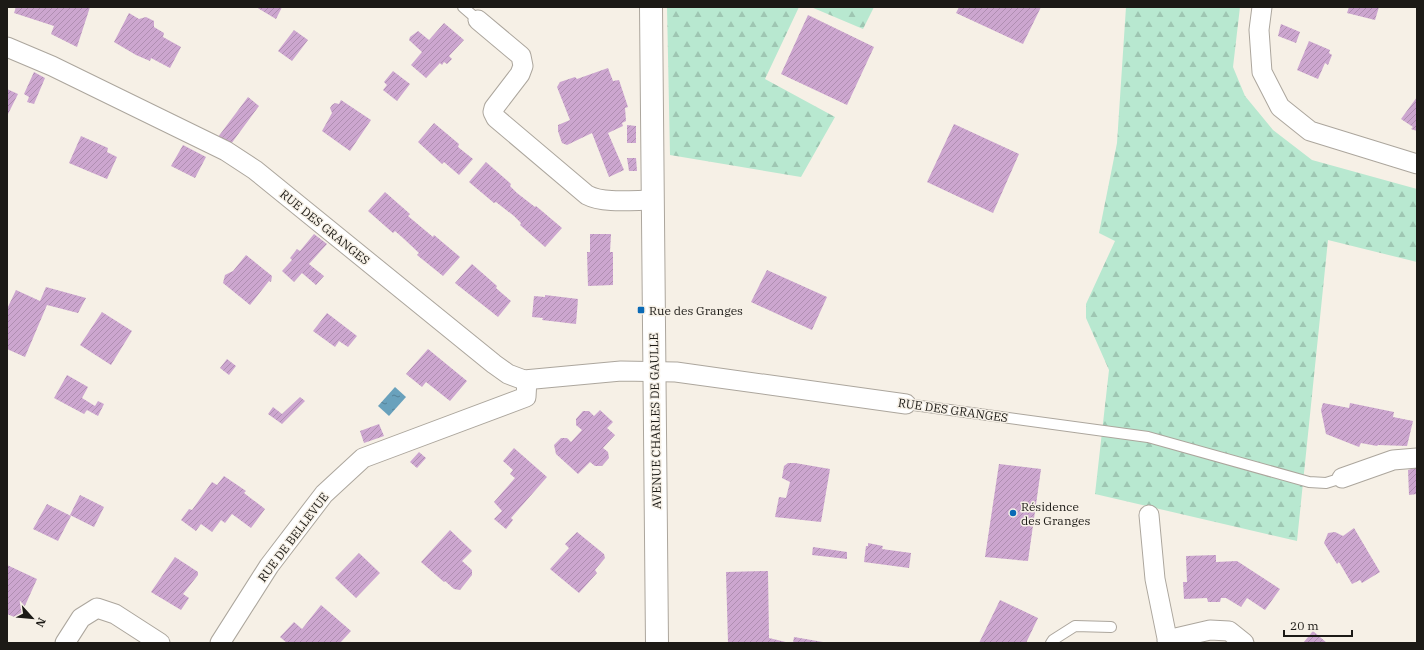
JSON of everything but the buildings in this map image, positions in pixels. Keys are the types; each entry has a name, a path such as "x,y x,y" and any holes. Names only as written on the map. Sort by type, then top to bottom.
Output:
{"main road":[{"name":"AVENUE CHARLES DE GAULLE","path":"651,7 657,643"}],"street":[{"path":"1262,7 1259,30 1262,72 1280,107 1310,131 1417,164"},
{"path":"478,20 521,56 523,66 520,74 494,108 493,112 496,118 587,195 594,199 653,200"},
{"name":"RUE DES GRANGES","path":"7,47 52,66 226,151 255,170 494,364 517,378 527,380 621,371 676,372 906,404"},
{"name":"RUE DE BELLEVUE","path":"220,643 269,566 324,494 363,458 526,396 527,380"},
{"name":"RUE DES GRANGES","path":"1342,478 1393,460 1417,458"},
{"path":"1149,515 1155,579 1167,642 1210,630 1229,631 1244,643"},
{"path":"66,643 81,618 97,608 115,614 160,643"}],"lane":[{"path":"463,7 478,20"},
{"name":"RUE DES GRANGES","path":"906,404 1148,436 1308,482 1326,483 1342,478"},
{"path":"1051,643 1074,626 1111,627"}],"green space":[{"path":"667,7 799,7 765,79 835,117 801,177 670,155"},
{"path":"811,7 874,7 863,29"},
{"path":"1126,7 1240,7 1233,67 1245,96 1273,130 1312,160 1417,189 1417,262 1328,240 1297,541 1095,494 1109,370 1086,318 1086,304 1115,241 1099,233 1117,143"}],"water":[{"path":"395,387 406,397 389,416 378,406"}],"place":[{"name":"Rue des Granges","path":"641,310"},
{"name":"Résidence des Granges","path":"1013,513"}]}
